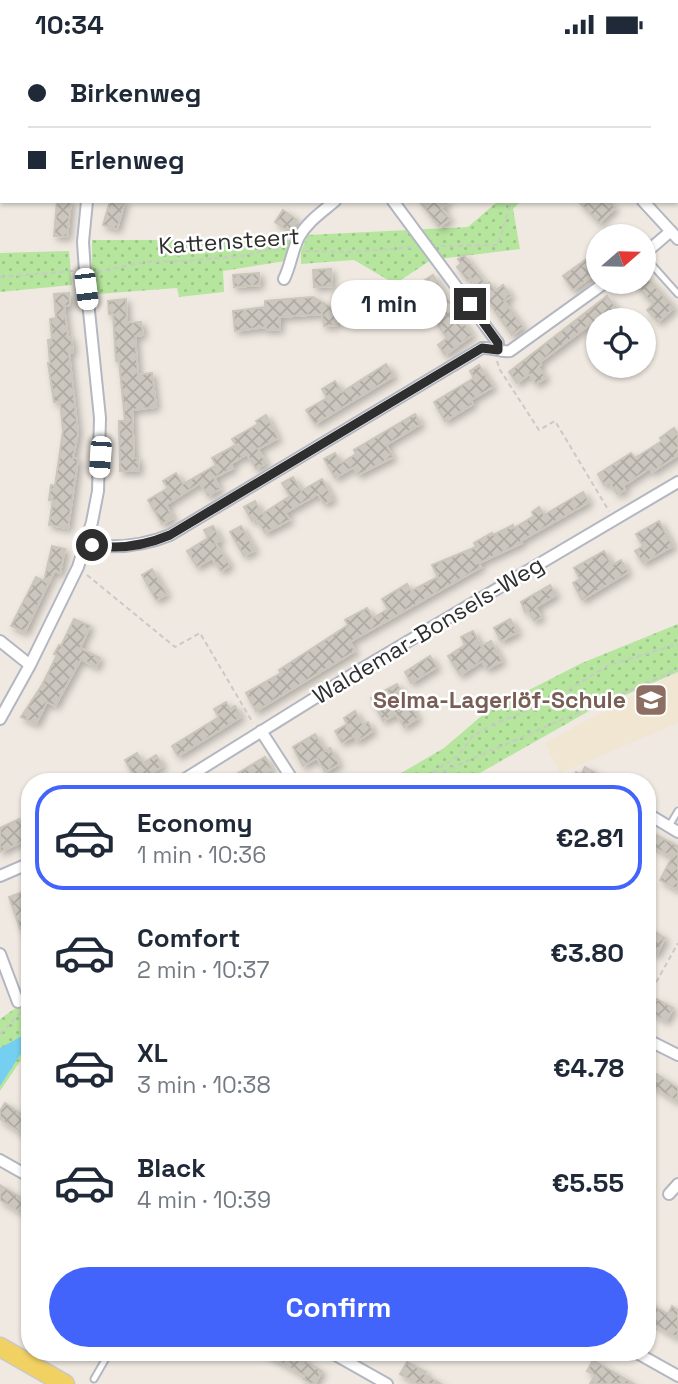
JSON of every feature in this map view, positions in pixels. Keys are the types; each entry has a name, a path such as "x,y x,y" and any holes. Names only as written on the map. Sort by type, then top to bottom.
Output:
{"main road":[{"path":"0,1347 21,1359"},
{"path":"25,1361 65,1384"}],"street":[{"path":"0,719 78,567 98,491 100,431 83,242 87,203"},
{"path":"284,279 291,266 298,238 333,203"},
{"path":"395,203 498,343 498,350"},
{"path":"645,203 676,236 656,248"},
{"path":"86,544 104,547 133,545 153,542 170,535 482,348 510,351 589,294"},
{"name":"Waldemar-Bonsels-Weg","path":"194,773 678,482"},
{"path":"0,641 30,665"},
{"path":"260,732 270,740 289,773"},
{"path":"656,819 673,829"},
{"path":"0,876 21,867"},
{"path":"0,954 20,1006"},
{"path":"656,1044 678,1055"},
{"path":"0,1160 21,1172"},
{"path":"669,1194 678,1184"},
{"path":"346,1361 387,1384"},
{"path":"651,1361 678,1376"}],"lane":[{"path":"656,269 678,294"},
{"path":"673,829 678,811"},
{"path":"94,1379 104,1361"}],"path":[{"name":"Kattensteert","path":"0,277 103,271 144,262 224,258 266,250 351,251 498,245 511,203"},
{"path":"498,350 497,362 500,370 539,430 555,421 614,519"},
{"path":"78,567 175,646 200,633 260,732"},
{"path":"432,773 458,756 473,736 492,725 550,701 609,664 678,644"},
{"path":"439,773 678,669"},
{"path":"656,983 678,943"},
{"path":"0,1034 20,1006"}],"shaded area":[{"name":"Selma-Lagerlöf-Schule","path":"678,672 678,723 560,773 545,743"}],"green space":[{"path":"496,203 519,203 513,209 520,249 431,260 395,284 354,260 301,264 301,251 308,235 468,227"},
{"path":"92,240 290,240 285,261 223,271 224,292 179,297 177,288 98,294 92,270"},
{"path":"69,251 72,285 0,292 0,253"},
{"path":"678,624 678,672 589,711 480,773 401,773 444,748 486,712 582,663"},
{"path":"21,1004 21,1060 0,1091 0,1019"}],"water":[{"path":"21,1037 21,1053 0,1086 0,1048"}],"building":[{"path":"57,203 71,203 67,237 54,236"},
{"path":"109,203 124,203 117,229 103,225"},
{"path":"421,203 447,203 441,208 450,219 439,227"},
{"path":"580,203 611,203 615,208 599,223"},
{"path":"283,210 297,220 289,232 275,222"},
{"path":"464,255 486,284 489,282 495,291 503,285 511,296 504,301 523,327 512,335 471,278 468,281 457,267 461,264 458,259"},
{"path":"586,259 586,281 573,290 563,276"},
{"path":"331,269 332,286 314,287 313,270"},
{"path":"259,273 260,285 234,287 233,275"},
{"path":"433,275 472,335 445,355 438,345 447,338 434,320 444,313 422,282"},
{"path":"656,288 674,308 658,322 656,308 649,308 653,304 644,294 656,294"},
{"path":"69,293 70,305 64,306 68,338 71,337 73,352 69,353 78,433 73,458 78,459 68,528 49,525 53,500 49,500 51,485 55,486 63,431 60,401 54,402 48,363 48,340 52,339 50,319 56,318 54,294"},
{"path":"607,296 616,308 592,308"},
{"path":"313,297 339,312 331,313 336,314 337,325 324,326 322,314 279,317 280,329 266,330 266,327 235,331 233,311 265,307 265,301"},
{"path":"126,299 127,323 141,322 143,335 135,336 138,375 152,373 156,407 132,410 134,458 138,458 139,471 120,471 119,421 125,421 119,361 116,361 113,314 109,314 108,301"},
{"path":"586,312 586,327 540,362 538,367 546,377 536,384 529,374 517,383 509,372"},
{"path":"386,364 394,376 315,424 306,410 327,398 322,389 335,381 342,392"},
{"path":"479,365 493,387 471,400 473,404 445,421 434,402 474,378 470,371"},
{"path":"415,414 421,424 386,445 393,457 358,475 354,467 335,478 324,459 335,453 341,463 356,454 354,450"},
{"path":"266,415 278,438 258,449 266,463 256,469 247,454 231,464 233,468 214,478 220,489 208,496 200,483 166,505 173,518 162,524 148,500 168,488 163,481 176,473 183,484 216,465 212,458 236,445 232,439 258,424 256,421"},
{"path":"674,428 678,434 678,455 652,472 650,468 623,486 625,490 617,494 609,482 604,485 598,474 631,453 635,458 662,441 660,438"},
{"path":"293,477 301,491 322,479 333,499 324,504 318,494 285,513 290,520 265,533 256,518 252,521 244,507 255,501 262,514 290,496 282,483"},
{"path":"583,492 589,502 521,541 522,543 479,563 481,567 350,642 355,651 256,711 246,693 281,673 279,670 348,625 345,620 367,608 373,618 388,609 382,599 407,584 411,591 438,577 432,565 476,547 474,543 492,533 493,535 513,525 514,528 534,516 532,512 539,507 544,515"},
{"path":"659,521 673,546 643,563 635,551 643,546 636,534"},
{"path":"213,526 221,540 215,543 230,565 221,571 212,558 197,567 187,551 208,538 204,530"},
{"path":"241,526 255,550 244,556 230,532"},
{"path":"52,546 65,549 60,573 54,571 25,632 11,626 36,577 44,581"},
{"path":"604,551 612,565 621,560 628,572 582,600 573,583 580,579 574,568"},
{"path":"152,569 167,594 156,600 142,575"},
{"path":"550,585 556,595 536,607 541,617 534,621 528,610 525,612 521,602"},
{"path":"74,619 90,626 80,648 100,658 96,667 81,659 55,706 47,702 36,724 21,717 42,685 57,655 54,654 59,645 61,646"},
{"path":"510,619 518,632 501,641 494,628"},
{"path":"473,631 481,646 491,641 502,661 487,669 482,661 460,675 448,656 465,645 461,637"},
{"path":"430,656 437,667 411,683 405,672"},
{"path":"397,684 418,718 404,727 396,714 383,721 371,698"},
{"path":"226,702 230,709 235,706 241,717 178,756 172,746 219,717 214,709"},
{"path":"355,711 363,725 368,722 373,731 357,741 354,736 342,743 335,731 347,724 344,718"},
{"path":"315,734 325,751 330,748 339,764 325,772 317,758 303,766 293,747"},
{"path":"137,753 143,763 156,755 163,766 152,773 132,773 125,760"},
{"path":"265,757 272,769 266,773 238,773"},
{"path":"585,767 596,773 582,773"},
{"path":"19,819 21,842 0,852 0,828"},
{"path":"656,835 678,846 678,890 660,880 672,857 656,848"},
{"path":"21,893 20,929 9,897"},
{"path":"656,932 665,938 656,955"},
{"path":"656,1001 673,1008 666,1021 656,1015"},
{"path":"656,1074 678,1088 678,1102 656,1088"},
{"path":"5,1103 21,1114 21,1133 0,1119 0,1111"},
{"path":"0,1185 21,1198 20,1212 0,1200"},
{"path":"672,1306 678,1310 678,1338 656,1326 656,1307 668,1314"},
{"path":"278,1361 304,1361 322,1371 315,1384 303,1379 305,1376"},
{"path":"595,1361 634,1384 590,1384 595,1375 587,1371"},
{"path":"407,1362 441,1384 418,1384 400,1374"}],"place":[{"name":"Selma-Lagerlöf-Schule","path":"651,700"}],"route":[{"path":"92,545 133,545 153,542 170,535 482,348 491,347 498,350 498,343 470,304"}]}
